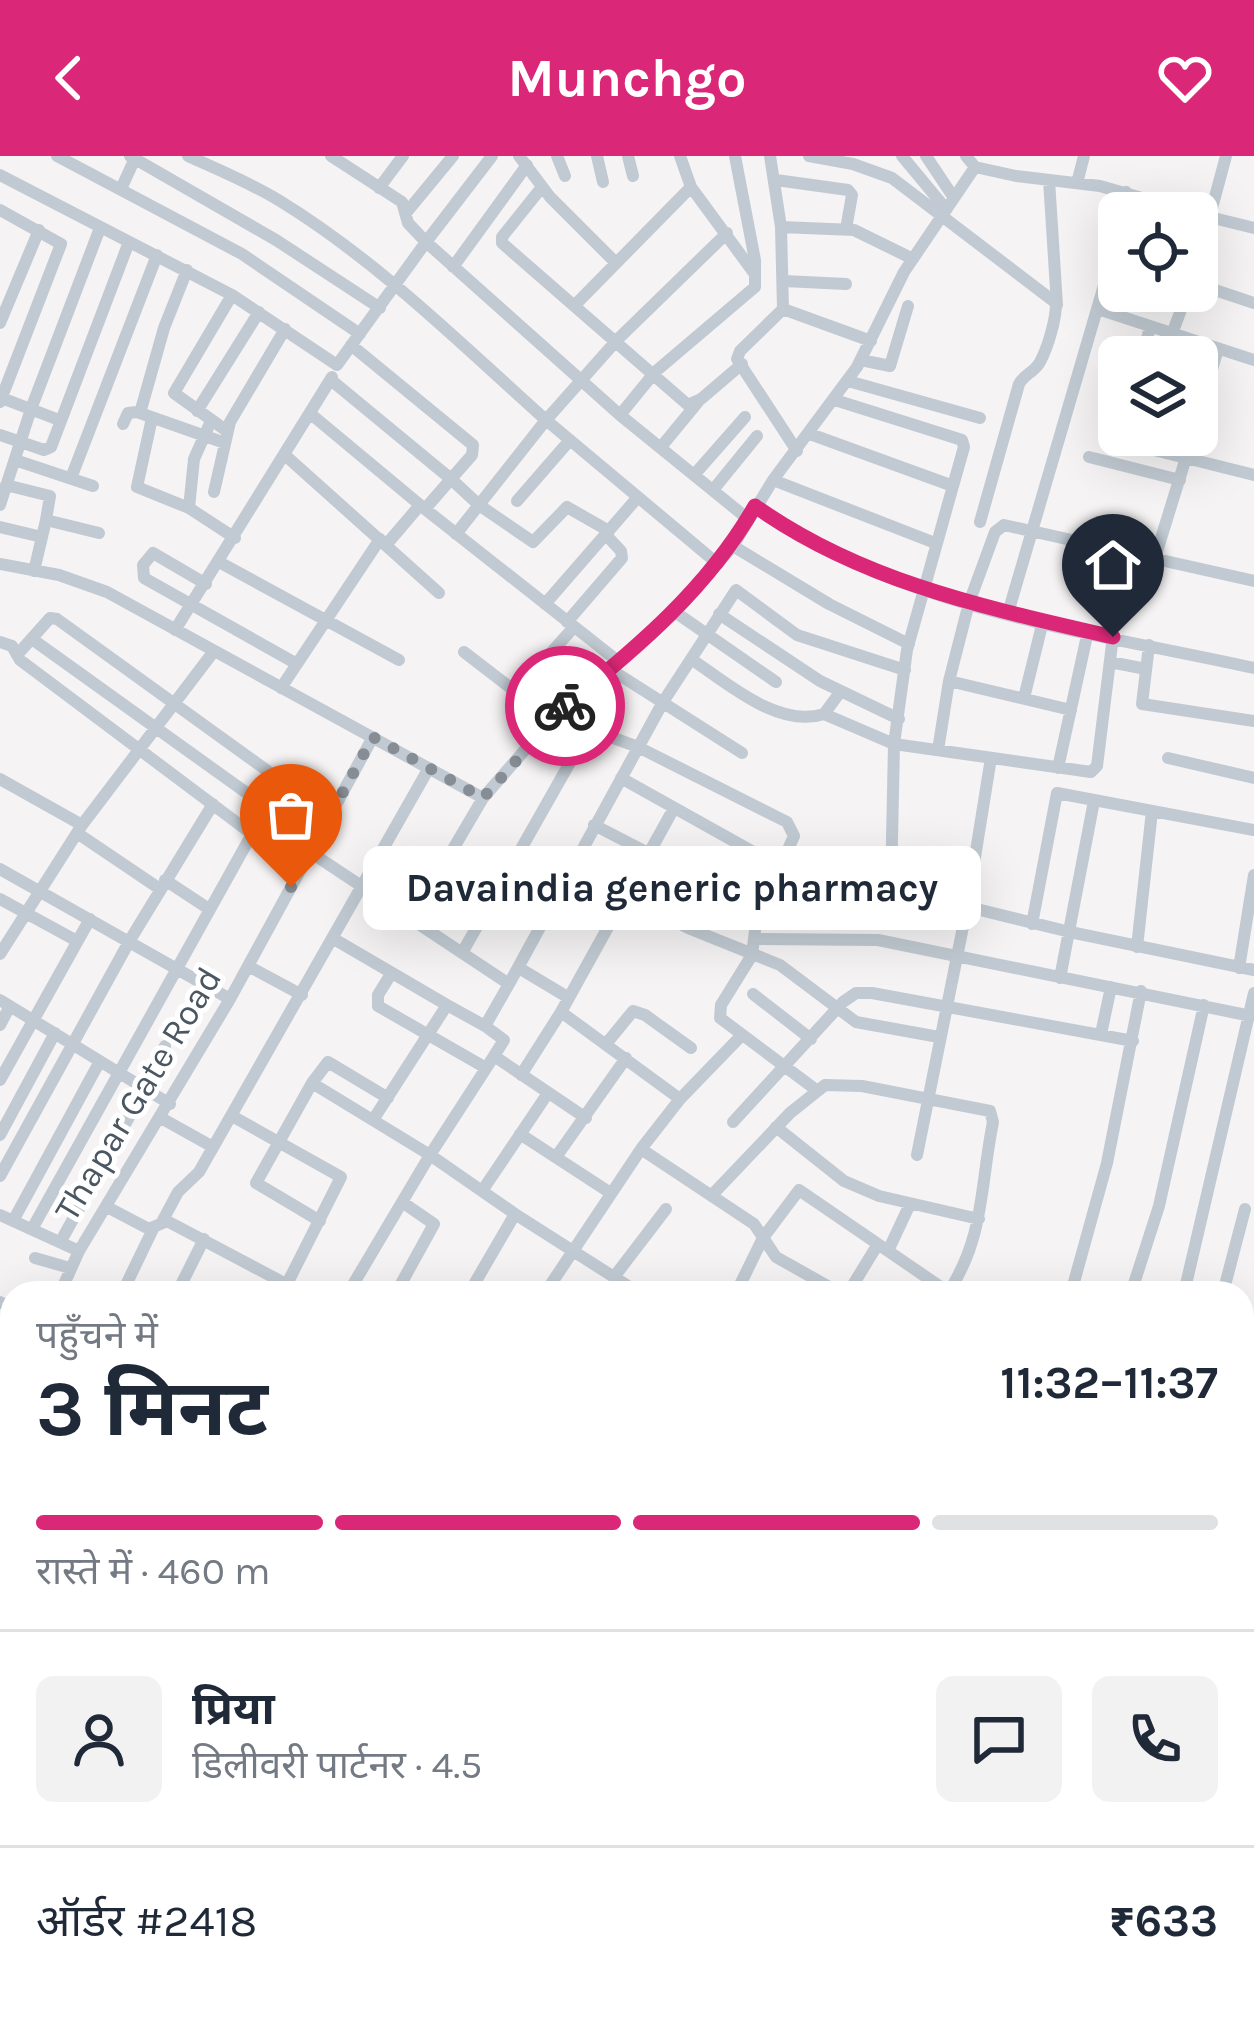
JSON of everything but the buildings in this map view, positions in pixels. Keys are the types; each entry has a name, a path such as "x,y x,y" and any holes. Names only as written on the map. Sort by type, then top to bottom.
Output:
{"street":[{"path":"57,156 242,254 356,340 472,445 472,455 451,479 383,542 281,688"},
{"path":"188,156 275,198 395,285 718,564"},
{"path":"331,156 401,202 408,224 453,267 580,381 748,519"},
{"path":"379,188 403,156"},
{"path":"406,213 453,156"},
{"path":"175,630 312,415 337,365 492,156"},
{"path":"557,156 565,176"},
{"path":"597,156 603,182"},
{"path":"628,156 633,176"},
{"path":"680,156 691,187 758,277"},
{"path":"620,415 655,372 750,293 758,277 735,156"},
{"path":"770,156 782,227 783,309 737,359 797,451"},
{"path":"809,156 854,164 892,178 947,208"},
{"path":"902,156 947,208 1056,303 1057,309"},
{"path":"926,156 947,208"},
{"path":"996,171 1001,156"},
{"path":"1077,183 1084,156"},
{"path":"1211,192 1226,156"},
{"path":"121,189 133,157 276,240 380,308"},
{"path":"453,267 523,160 542,187 615,262"},
{"path":"412,919 483,798 557,713 675,611 733,546 755,506 861,360 970,161 996,171 1126,192"},
{"path":"0,175 232,295 337,365"},
{"path":"776,180 848,190 852,195 846,229"},
{"path":"980,522 1019,384 1039,364 1057,309 1049,180"},
{"path":"542,187 502,236 502,243 688,405 698,402"},
{"path":"575,304 691,187"},
{"path":"0,210 39,230 61,248 1,400 59,420"},
{"path":"1218,219 1254,228"},
{"path":"782,227 846,229 876,238 913,259"},
{"path":"34,571 50,496 2,497 100,228"},
{"path":"0,323 39,230"},
{"path":"456,534 580,381 727,233"},
{"path":"0,435 48,450 129,242"},
{"path":"71,478 157,255"},
{"path":"187,270 164,328 136,484 189,508 235,538"},
{"path":"784,281 847,284"},
{"path":"1218,291 1254,303"},
{"path":"226,437 176,398 175,387 232,295"},
{"path":"861,360 890,366 908,306"},
{"path":"783,309 871,340"},
{"path":"1009,613 1098,309"},
{"path":"197,411 260,312"},
{"path":"1107,312 1178,336"},
{"path":"1172,334 1180,312"},
{"path":"1148,336 1150,327"},
{"path":"214,492 226,437 284,329"},
{"path":"1218,349 1254,360"},
{"path":"661,447 698,402 742,364"},
{"path":"331,380 479,506 532,542 568,507 607,533 622,557 516,692"},
{"path":"848,381 980,418"},
{"path":"835,400 962,440 964,448 909,644 894,744 891,888"},
{"path":"123,424 128,413 146,415 202,436 226,437"},
{"path":"312,415 571,624 615,666 742,753"},
{"path":"694,475 745,417"},
{"path":"189,508 194,460 211,421"},
{"path":"811,434 952,486"},
{"path":"713,490 758,436"},
{"path":"518,501 570,440"},
{"path":"0,453 93,486"},
{"path":"286,456 439,593"},
{"path":"1112,463 1114,456"},
{"path":"1154,561 1186,456 1254,476"},
{"path":"1089,457 1180,481"},
{"path":"773,480 935,543"},
{"path":"545,604 638,497"},
{"path":"755,506 832,554 922,588 1009,613 1254,668"},
{"path":"46,520 99,533"},
{"path":"0,527 42,537"},
{"path":"938,750 969,603 998,527 1254,581"},
{"path":"733,546 829,604 909,644"},
{"path":"206,584 157,554 150,554 142,569 144,578 297,664"},
{"path":"220,562 399,660"},
{"path":"0,564 95,587 483,798"},
{"path":"485,1026 638,747 736,590 797,634 905,670"},
{"path":"675,611 776,682"},
{"path":"719,614 841,691 899,719"},
{"path":"17,656 50,618 57,619 330,816"},
{"path":"1024,698 1043,621"},
{"path":"1058,767 1088,631"},
{"path":"691,659 776,711 798,716 824,714 894,744 1091,772 1097,766 1113,637"},
{"path":"32,639 267,807 362,885 509,984"},
{"path":"0,642 12,646 17,656 252,834"},
{"path":"1149,645 1142,704 1254,721"},
{"path":"0,955 80,829 214,651"},
{"path":"464,652 516,692 589,729 638,747 792,826 794,836 782,863"},
{"path":"1110,662 1146,669"},
{"path":"949,681 1070,710"},
{"path":"824,714 841,691"},
{"path":"462,953 589,729"},
{"name":"Thapar Gate Road","path":"68,1281 79,1251 170,1104 373,737"},
{"path":"917,1155 967,907 991,758"},
{"path":"1168,758 1254,778"},
{"path":"127,1281 178,1192 196,1178 429,768"},
{"path":"621,778 782,863 1247,969 1254,875"},
{"path":"0,779 209,909"},
{"path":"1032,923 1057,793 1254,830"},
{"path":"1060,978 1094,800"},
{"path":"0,1176 162,884 213,804"},
{"path":"32,1229 267,807"},
{"path":"521,1075 674,808"},
{"path":"1137,946 1151,811"},
{"path":"594,824 759,910 840,916 848,879"},
{"path":"764,857 752,955 718,1012 740,1037 815,1090"},
{"path":"571,867 688,928 780,965 836,1010 873,1027 939,1037"},
{"path":"0,869 230,999"},
{"path":"688,928 709,886"},
{"path":"0,899 77,941"},
{"path":"0,1080 90,919"},
{"path":"755,939 852,938 1251,1016"},
{"path":"334,939 504,1040 355,1281"},
{"path":"248,966 302,995"},
{"path":"519,968 568,998"},
{"path":"391,974 378,995 378,1006 521,1075 586,1118"},
{"path":"1101,1034 1112,987"},
{"path":"1074,1281 1107,1163 1141,992"},
{"path":"733,1121 856,993 1133,1041"},
{"path":"1187,1281 1249,1042 1254,993"},
{"path":"753,994 811,1039"},
{"path":"0,1024 5,1003 170,1104"},
{"path":"373,1120 447,1005"},
{"path":"1135,1281 1164,1186 1204,1005"},
{"path":"606,1044 633,1010 691,1048"},
{"path":"561,1012 680,1099"},
{"path":"0,1136 55,1033"},
{"path":"553,1281 641,1149 680,1099 740,1037"},
{"path":"61,1240 165,1046"},
{"path":"556,1157 626,1058"},
{"path":"79,1251 6,1218 100,1061"},
{"path":"320,1221 256,1183 278,1139 328,1062 388,1098"},
{"path":"312,1083 620,1281"},
{"path":"712,1195 815,1090 841,1083 984,1110 993,1116 979,1219 969,1258 955,1281"},
{"path":"482,1191 548,1093"},
{"path":"232,1116 341,1177 288,1281"},
{"path":"161,1118 213,1147"},
{"path":"776,1127 844,1181 910,1204 979,1219"},
{"path":"520,1135 609,1192"},
{"path":"641,1149 754,1224 776,1257 820,1281"},
{"path":"742,1281 763,1238 799,1190 931,1281"},
{"path":"401,1202 434,1224 403,1281"},
{"path":"854,1281 883,1248 910,1204"},
{"path":"107,1207 203,1239 280,1281"},
{"path":"614,1277 666,1209"},
{"path":"1225,1281 1245,1209"},
{"path":"476,1281 515,1214"},
{"path":"183,1281 203,1239"},
{"path":"35,1258 70,1268"}],"way so far":[{"path":"291,887 373,737 483,798 565,706"}],"place":[{"name":"Davaindia generic pharmacy","path":"291,887"}],"route":[{"path":"565,706 694,592 733,546 755,506 832,554 880,574 969,603 1113,637"}]}
